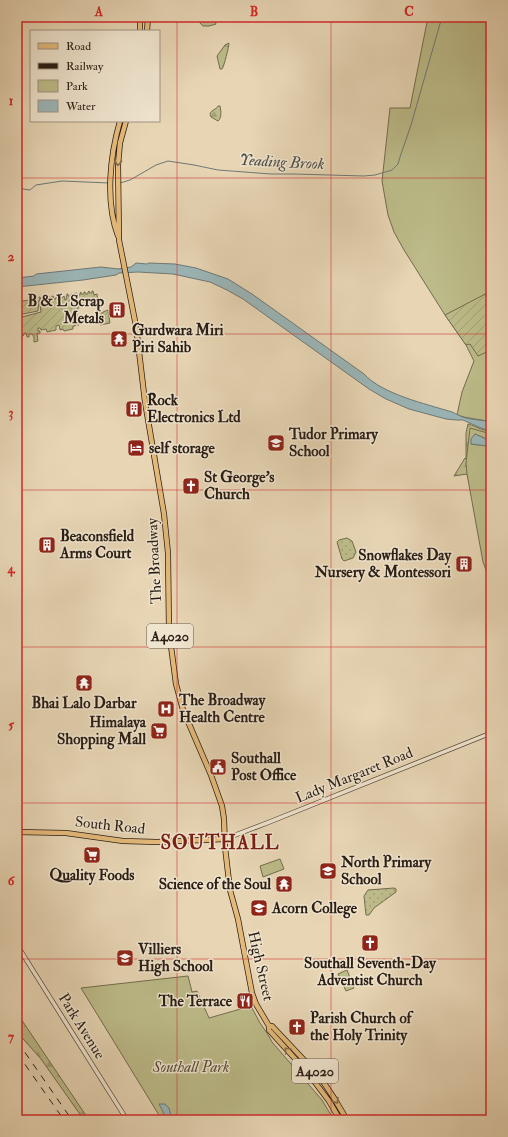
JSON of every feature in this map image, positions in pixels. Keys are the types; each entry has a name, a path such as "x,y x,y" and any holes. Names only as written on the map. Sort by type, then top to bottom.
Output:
{"main road":[{"path":"140,17 140,30"},
{"path":"147,30 148,17"},
{"name":"A4020","path":"119,240 115,230 112,214 111,176 112,153 120,122"},
{"name":"A4020","path":"119,240 119,151 126,122"},
{"path":"111,190 118,189"},
{"path":"112,214 119,213"},
{"name":"The Broadway","path":"119,240 136,326 145,402 165,518 168,553 169,631 176,684 183,710 219,797 223,812 225,839"},
{"name":"South Road","path":"17,832 66,833 123,841 156,842 225,839"},
{"name":"High Street","path":"225,839 230,890 238,919 249,981 256,1004 269,1026"},
{"name":"A4020","path":"340,1120 329,1101 304,1068 268,1030 269,1026 272,1026 320,1077 347,1120"},
{"name":"A4020","path":"314,1081 320,1077"}],"street":[{"name":"Lady Margaret Road","path":"225,839 491,733"},
{"name":"Park Avenue","path":"17,945 127,1120"}],"green space":[{"path":"198,17 213,17 216,24 203,26 199,22"},
{"path":"428,17 491,17 491,422 457,415 462,392 474,361 466,345 445,315 394,232 388,215 382,181 390,108 410,108"},
{"path":"229,43 224,65 222,69 220,69 217,56 225,45"},
{"path":"218,106 220,106 221,114 218,121 211,117 210,114"},
{"path":"89,291 92,293 93,291 94,295 97,294 98,301 96,301 96,305 78,307 77,313 79,323 79,317 82,316 82,319 85,318 85,315 86,317 98,315 97,313 103,313 108,310 110,323 100,325 99,322 89,324 89,322 79,325 76,324 73,326 73,329 64,331 63,329 60,330 59,325 56,326 56,330 47,332 46,329 41,330 38,328 40,333 37,334 38,341 34,342 34,337 32,334 29,334 29,337 27,337 26,333 24,333 22,338 19,336 21,341 19,342 17,335 18,330 20,329 18,318 41,312 39,297 41,300 43,297 44,299 47,298 47,296 52,298 53,296 54,299 56,299 56,297 58,299 58,297 61,296 62,298 64,296 66,300 67,294 68,296 77,293 77,295 80,295 81,292 81,294 84,294 85,292 88,294"},
{"path":"491,291 491,350 478,356 470,344 466,345 445,315"},
{"path":"30,300 31,304 33,304 33,301 39,301 38,311 18,315 17,303"},
{"path":"468,424 491,432 491,441 482,437 472,494 467,474 454,476 465,458 466,459 466,433"},
{"path":"470,428 491,434 491,441 475,434 471,444 491,446 491,583 483,562 467,474 466,463"},
{"path":"347,538 352,541 356,552 353,558 344,561 337,542"},
{"path":"491,583 491,599 488,585"},
{"path":"280,859 284,869 263,877 260,866"},
{"path":"396,889 396,892 374,908 369,915 366,915 364,896 368,890"},
{"path":"347,970 354,988 346,991 338,974"},
{"name":"Southall Park","path":"188,976 192,992 197,991 209,1018 251,1006 272,1042 322,1100 334,1120 162,1120 81,988"},
{"path":"17,1013 89,1120 84,1120 41,1059 17,1032"}],"water":[{"path":"136,263 175,264 196,268 228,279 252,294 382,387 405,398 452,412 464,418 491,422 491,431 463,420 446,419 409,409 386,399 369,389 243,299 210,282 173,274 138,272 119,273 116,275 83,280 17,287 17,278 34,276 36,274 101,267 118,269 131,267"},
{"path":"475,434 491,441 491,446 471,444 471,439"},
{"path":"159,1104 165,1104 169,1108 172,1120 167,1120"}],"waterway":[{"name":"Yeading Brook","path":"120,183 130,180 156,165 168,161 218,170 271,174 364,176 375,175 392,170 398,164 411,125 442,17"},
{"name":"Yeading Brook","path":"17,191 23,189 30,190 36,185 62,181 109,183"}],"railway":[{"path":"17,1041 72,1120"},
{"path":"17,1053 64,1120"}],"place":[{"name":"B & L Scrap Metals","path":"117,310"},
{"name":"Gurdwara Miri Piri Sahib","path":"119,339"},
{"name":"Rock Electronics Ltd","path":"134,409"},
{"name":"Tudor Primary School","path":"276,443"},
{"name":"self storage","path":"136,448"},
{"name":"St George's Church","path":"191,486"},
{"name":"Beaconsfield Arms Court","path":"47,545"},
{"name":"Snowflakes Day Nursery & Montessori","path":"464,564"},
{"name":"Bhai Lalo Darbar","path":"84,683"},
{"name":"The Broadway Health Centre","path":"166,709"},
{"name":"Himalaya Shopping Mall","path":"159,731"},
{"name":"Southall Post Office","path":"218,767"},
{"name":"Quality Foods","path":"92,855"},
{"name":"North Primary School","path":"328,871"},
{"name":"Science of the Soul","path":"284,884"},
{"name":"Acorn College","path":"259,908"},
{"name":"Southall Seventh-Day Adventist Church","path":"370,943"},
{"name":"Villiers High School","path":"125,958"},
{"name":"The Terrace","path":"245,1001"},
{"name":"Parish Church of the Holy Trinity","path":"297,1027"}],"district":[{"name":"SOUTHALL","path":"220,842"}]}
